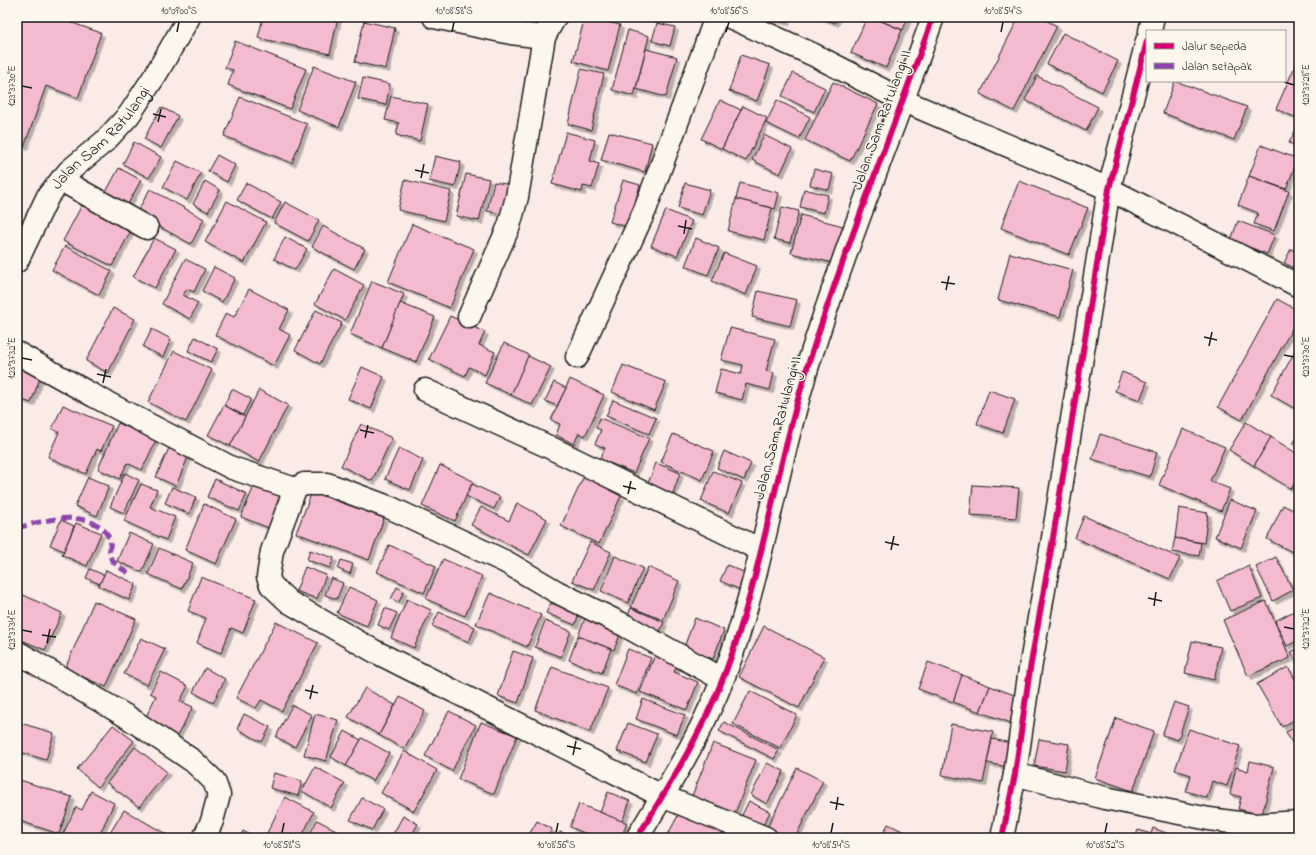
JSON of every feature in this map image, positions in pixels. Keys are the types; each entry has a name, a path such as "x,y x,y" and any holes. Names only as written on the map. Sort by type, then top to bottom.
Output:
{"street":[{"name":"Jalan Sam Ratulangi","path":"17,261 48,196 61,180 105,141 129,115 156,74 189,17"},
{"path":"434,17 511,33 544,37"},
{"path":"469,317 509,226 517,197 544,37 555,17"},
{"path":"577,358 645,210 716,17"},
{"path":"730,17 814,55 904,101 1109,189 1299,286"},
{"name":"Jalan Sam Ratulangi II","path":"637,838 699,733 722,679 742,623 761,550 773,495 808,366 850,243 904,101 933,17"},
{"path":"1150,30 1153,17"},
{"path":"1002,838 1015,774 1030,669 1052,544 1109,189 1146,45"},
{"path":"61,180 147,228"},
{"path":"17,353 94,396 232,468 295,489"},
{"path":"425,390 547,446 761,550"},
{"path":"722,679 626,626 557,592 506,562 391,508 327,484 304,484 295,489 271,557 268,577 271,585 289,602 374,651 662,796 766,838"},
{"path":"17,652 126,716 193,761 214,781 219,794 212,821 204,838"},
{"path":"1015,774 1105,798 1210,819 1254,825 1299,822"}],"building":[{"path":"17,17 68,17 67,21 101,33 78,98 46,86 24,147 17,144"},
{"path":"263,17 338,17 330,54 258,38"},
{"path":"585,17 620,25 608,71 573,61"},
{"path":"764,17 787,17 786,22"},
{"path":"820,17 838,17 835,23"},
{"path":"867,17 872,17 902,30 886,68 851,53"},
{"path":"872,17 908,17 903,30"},
{"path":"1019,17 1040,17 1057,26 1014,111 980,94"},
{"path":"364,21 395,28 386,69 355,62"},
{"path":"657,23 675,27 670,46 652,41"},
{"path":"628,30 649,36 634,96 612,90"},
{"path":"1063,33 1118,61 1102,92 1047,64"},
{"path":"235,41 306,69 290,109 228,85 233,70 225,68"},
{"path":"646,49 677,57 666,97 636,89"},
{"path":"741,55 770,65 757,101 729,91"},
{"path":"1299,57 1299,119 1276,109"},
{"path":"314,66 356,82 339,127 297,110"},
{"path":"581,69 604,74 591,130 568,124"},
{"path":"793,73 825,88 814,112 782,96"},
{"path":"1037,76 1098,107 1086,131 1025,100"},
{"path":"363,78 390,84 386,105 358,99"},
{"path":"833,82 878,104 850,161 805,140"},
{"path":"1175,82 1247,107 1234,140 1163,113"},
{"path":"391,96 428,104 420,141 396,135 399,123 385,120"},
{"path":"240,97 307,124 292,163 224,136"},
{"path":"720,100 741,110 722,149 701,139"},
{"path":"777,100 810,117 799,139 766,123"},
{"path":"743,106 767,118 746,161 722,149"},
{"path":"161,107 178,116 161,148 144,139"},
{"path":"1295,131 1299,133 1299,147 1289,143"},
{"path":"566,132 595,140 590,161 599,164 592,188 583,186 582,192 552,184"},
{"path":"609,132 652,143 645,172 601,160"},
{"path":"764,135 792,149 780,174 752,160"},
{"path":"134,142 161,157 149,178 123,164"},
{"path":"1261,145 1298,159 1286,189 1249,176"},
{"path":"217,155 235,165 227,182 208,171"},
{"path":"435,156 461,162 455,187 429,181"},
{"path":"177,161 201,173 187,200 163,187"},
{"path":"119,168 141,180 128,204 106,192"},
{"path":"814,169 833,174 829,190 810,185"},
{"path":"466,174 489,179 479,221 456,216"},
{"path":"1249,176 1289,191 1274,231 1254,224 1258,213 1238,205"},
{"path":"405,180 451,191 444,221 398,210"},
{"path":"623,180 640,185 628,227 610,222"},
{"path":"205,181 220,190 208,212 193,204"},
{"path":"1019,181 1088,208 1069,255 1001,228"},
{"path":"494,182 511,185 505,215 487,211"},
{"path":"246,183 281,202 272,219 237,200"},
{"path":"685,183 710,190 702,215 678,208"},
{"path":"740,183 779,193 775,209 736,199"},
{"path":"150,189 204,219 191,244 136,214"},
{"path":"804,189 828,195 824,213 800,207"},
{"path":"736,199 772,208 764,240 728,231"},
{"path":"84,201 133,227 112,266 63,241"},
{"path":"227,201 266,222 244,263 205,242"},
{"path":"285,202 319,220 308,241 274,223"},
{"path":"782,207 799,211 790,243 774,239"},
{"path":"666,210 692,221 677,256 651,246"},
{"path":"801,215 843,226 833,263 791,253"},
{"path":"1238,221 1275,235 1267,254 1231,240"},
{"path":"412,224 474,249 450,308 388,282"},
{"path":"323,226 365,249 354,269 312,247"},
{"path":"285,237 307,249 295,270 274,259"},
{"path":"154,238 176,249 155,288 133,277"},
{"path":"696,238 719,248 708,275 685,266"},
{"path":"65,246 112,271 99,295 52,270"},
{"path":"1291,249 1299,253 1299,270 1284,263"},
{"path":"724,253 757,266 746,295 712,281"},
{"path":"1010,253 1073,270 1060,317 998,300"},
{"path":"185,259 205,269 194,292 187,289 183,295 198,303 190,319 162,304"},
{"path":"214,267 235,278 222,302 202,291"},
{"path":"334,269 364,285 345,320 315,304"},
{"path":"372,281 404,294 382,348 350,334"},
{"path":"249,289 289,310 279,329 290,335 274,366 215,335 226,313 234,317"},
{"path":"758,291 797,300 790,326 752,317"},
{"path":"1277,299 1299,311 1299,316 1242,420 1218,407"},
{"path":"400,303 435,317 416,362 382,348"},
{"path":"113,308 135,319 108,373 86,361"},
{"path":"316,310 342,323 320,364 295,350"},
{"path":"450,316 485,332 479,345 495,352 485,375 469,367 465,376 429,359"},
{"path":"730,328 775,339 766,371 774,373 770,390 746,384 742,400 715,393 721,369 741,374 743,365 721,360"},
{"path":"152,329 171,339 163,357 143,347"},
{"path":"195,337 218,349 211,362 188,351"},
{"path":"504,343 529,355 511,395 485,383"},
{"path":"1299,344 1299,411 1271,395"},
{"path":"174,351 212,370 186,422 148,402"},
{"path":"528,356 551,367 532,405 511,395"},
{"path":"623,365 666,382 654,410 612,392"},
{"path":"17,367 41,375 31,403 17,398"},
{"path":"362,367 384,377 371,409 348,399"},
{"path":"1122,372 1147,382 1140,400 1115,391"},
{"path":"570,379 604,395 585,436 579,433 574,444 556,435 560,424 551,420"},
{"path":"554,382 566,388 557,406 545,401"},
{"path":"232,389 251,399 243,415 224,405"},
{"path":"259,390 288,405 259,462 230,446"},
{"path":"989,390 1015,399 1003,433 977,424"},
{"path":"613,400 656,418 649,434 606,416"},
{"path":"63,405 112,426 101,451 97,449 86,474 48,457 59,432 52,429"},
{"path":"224,405 245,417 230,446 208,435"},
{"path":"600,418 649,438 634,473 600,459 605,448 595,444 601,430 596,428"},
{"path":"1246,422 1271,437 1254,466 1229,450"},
{"path":"118,423 156,440 142,470 127,463 120,479 98,469"},
{"path":"361,424 392,438 372,481 341,466"},
{"path":"1183,429 1225,447 1210,481 1230,489 1221,511 1159,485"},
{"path":"673,434 714,451 702,480 661,462"},
{"path":"1100,434 1157,452 1150,477 1092,459"},
{"path":"1299,434 1299,447 1293,444"},
{"path":"1271,437 1299,455 1299,476 1291,489 1254,466"},
{"path":"169,448 188,457 176,486 156,477"},
{"path":"399,448 423,460 410,490 385,479"},
{"path":"724,451 751,463 744,480 717,468"},
{"path":"656,463 680,473 672,496 647,486"},
{"path":"440,465 473,481 455,521 422,506"},
{"path":"595,471 614,480 609,490 621,496 599,544 561,526 583,478 590,481"},
{"path":"713,471 742,483 729,513 701,501"},
{"path":"125,473 139,480 124,513 110,507"},
{"path":"88,477 109,486 97,516 75,506"},
{"path":"215,479 247,494 239,511 207,497"},
{"path":"141,484 157,490 150,507 175,517 166,540 124,521"},
{"path":"255,484 283,496 269,528 241,517"},
{"path":"472,484 500,497 494,509 466,496"},
{"path":"973,485 1019,488 1016,518 970,515"},
{"path":"172,487 196,497 189,514 165,503"},
{"path":"1299,488 1299,500 1294,498"},
{"path":"312,492 384,518 369,560 296,533"},
{"path":"1230,500 1257,511 1241,548 1215,537"},
{"path":"517,503 547,519 529,555 471,525 481,507 509,521"},
{"path":"204,504 236,519 216,564 185,550"},
{"path":"1283,505 1299,513 1298,555 1267,539"},
{"path":"1179,508 1208,513 1204,543 1175,538"},
{"path":"1084,516 1180,558 1170,579 1075,538"},
{"path":"61,520 74,526 64,551 50,545"},
{"path":"76,523 101,533 87,566 62,555"},
{"path":"129,533 154,544 142,572 117,561"},
{"path":"1175,538 1201,543 1199,556 1172,552"},
{"path":"590,542 611,552 594,590 572,581"},
{"path":"389,545 436,566 424,593 377,572"},
{"path":"159,548 193,563 182,589 148,574"},
{"path":"310,550 334,558 330,568 307,560"},
{"path":"615,556 643,568 628,603 601,591"},
{"path":"1276,557 1293,590 1273,601 1256,567"},
{"path":"443,559 482,576 465,616 426,599"},
{"path":"341,560 353,564 350,574 338,569"},
{"path":"727,565 748,574 741,590 720,581"},
{"path":"1249,566 1262,598 1230,611 1217,581"},
{"path":"305,567 326,575 317,599 296,591"},
{"path":"648,567 679,581 663,620 631,607"},
{"path":"90,569 104,575 100,584 86,578"},
{"path":"106,570 136,584 129,600 99,586"},
{"path":"201,577 256,599 243,633 231,628 221,653 197,643 206,618 188,611"},
{"path":"331,578 343,583 337,599 325,595"},
{"path":"349,587 378,600 367,626 337,613"},
{"path":"397,587 404,591 399,602 391,599"},
{"path":"17,592 62,613 45,650 17,638"},
{"path":"490,593 541,615 527,647 476,624"},
{"path":"407,599 431,610 414,648 391,638"},
{"path":"94,601 136,619 106,687 65,669"},
{"path":"1266,601 1290,658 1248,676 1223,620"},
{"path":"551,603 579,614 575,625 546,613"},
{"path":"385,608 397,613 389,630 378,625"},
{"path":"631,608 664,622 658,636 625,622"},
{"path":"1296,610 1299,615 1299,640 1287,646 1275,621"},
{"path":"439,612 475,627 469,642 432,626"},
{"path":"587,613 623,627 614,650 578,636"},
{"path":"695,618 724,630 713,659 684,647"},
{"path":"545,621 571,631 561,657 535,647"},
{"path":"276,622 318,643 282,711 261,700 256,708 236,698"},
{"path":"764,626 824,657 799,708 739,677"},
{"path":"578,636 611,649 602,673 569,660"},
{"path":"141,638 165,649 147,685 124,674"},
{"path":"1192,641 1221,647 1214,680 1185,673"},
{"path":"1299,648 1299,667 1291,652"},
{"path":"628,649 651,658 637,694 614,685"},
{"path":"513,651 533,658 518,703 498,696"},
{"path":"655,655 678,663 674,672 698,682 687,710 640,692"},
{"path":"928,662 963,675 953,702 918,689"},
{"path":"552,667 608,688 590,732 535,710"},
{"path":"1288,667 1299,686 1299,717 1282,727 1257,684"},
{"path":"205,668 225,679 213,703 193,692"},
{"path":"161,672 188,686 180,701 193,707 177,736 145,719 156,696 150,693"},
{"path":"962,675 990,686 980,712 953,702"},
{"path":"990,686 1020,697 1011,723 980,712"},
{"path":"365,688 395,705 379,735 348,717"},
{"path":"750,691 797,715 780,748 733,724"},
{"path":"400,697 425,711 404,749 379,735"},
{"path":"643,699 685,715 677,735 636,719"},
{"path":"1174,702 1189,707 1178,740 1162,735"},
{"path":"292,705 312,715 295,747 276,737"},
{"path":"449,711 476,725 452,771 425,756"},
{"path":"244,714 270,727 262,742 237,729"},
{"path":"315,714 338,720 326,761 304,755"},
{"path":"1116,718 1154,731 1133,791 1095,778"},
{"path":"17,722 54,733 46,760 17,751"},
{"path":"481,722 517,736 494,794 458,779"},
{"path":"724,722 779,750 774,759 719,731"},
{"path":"628,723 657,734 646,762 617,751"},
{"path":"951,724 993,732 983,783 942,775"},
{"path":"113,725 134,741 98,787 77,769"},
{"path":"1299,725 1299,755 1286,732"},
{"path":"1189,729 1240,746 1227,786 1212,781 1207,798 1186,791 1191,775 1175,770"},
{"path":"345,731 361,740 346,766 331,757"},
{"path":"362,738 389,753 373,781 346,766"},
{"path":"992,739 1011,743 1007,767 987,763"},
{"path":"1039,739 1069,744 1065,771 1034,766"},
{"path":"713,743 756,760 733,818 690,801"},
{"path":"135,747 167,772 139,807 107,783"},
{"path":"404,751 437,770 414,811 381,793"},
{"path":"1250,761 1274,767 1262,815 1238,809 1241,797 1230,794 1236,767 1248,771"},
{"path":"767,763 784,771 767,804 751,795"},
{"path":"315,767 345,783 331,808 302,791"},
{"path":"797,768 823,781 795,838 783,838 766,830"},
{"path":"274,773 302,781 298,796 270,788"},
{"path":"17,779 72,797 59,834 17,820"},
{"path":"91,791 114,803 98,838 72,838 63,834 76,807 82,810"},
{"path":"608,792 630,801 622,822 600,812"},
{"path":"285,797 314,812 301,838 277,838 267,833"},
{"path":"362,798 383,809 372,830 350,820"},
{"path":"749,801 770,812 759,833 738,823"},
{"path":"579,804 627,823 621,838 596,838 570,827"},
{"path":"124,810 166,834 163,838 107,838"},
{"path":"681,810 727,835 725,838 666,838"},
{"path":"403,816 418,824 410,838 392,836"},
{"path":"317,820 338,831 334,838 308,838"},
{"path":"537,821 552,829 547,838 527,838"},
{"path":"888,824 917,838 881,838"},
{"path":"1153,828 1179,838 1135,838 1138,830 1151,834"},
{"path":"243,831 256,838 240,838"},
{"path":"560,832 576,838 557,838"}],"marked path":[{"path":"17,528 49,520 71,518 82,519 92,523 103,529 111,540 110,557 118,566 128,573"}],"cycle path":[{"path":"637,838 702,726 732,654 753,583 797,401 808,365 837,277 933,17"},
{"path":"1002,838 1015,774 1030,669 1052,544 1109,189 1146,45"}]}
